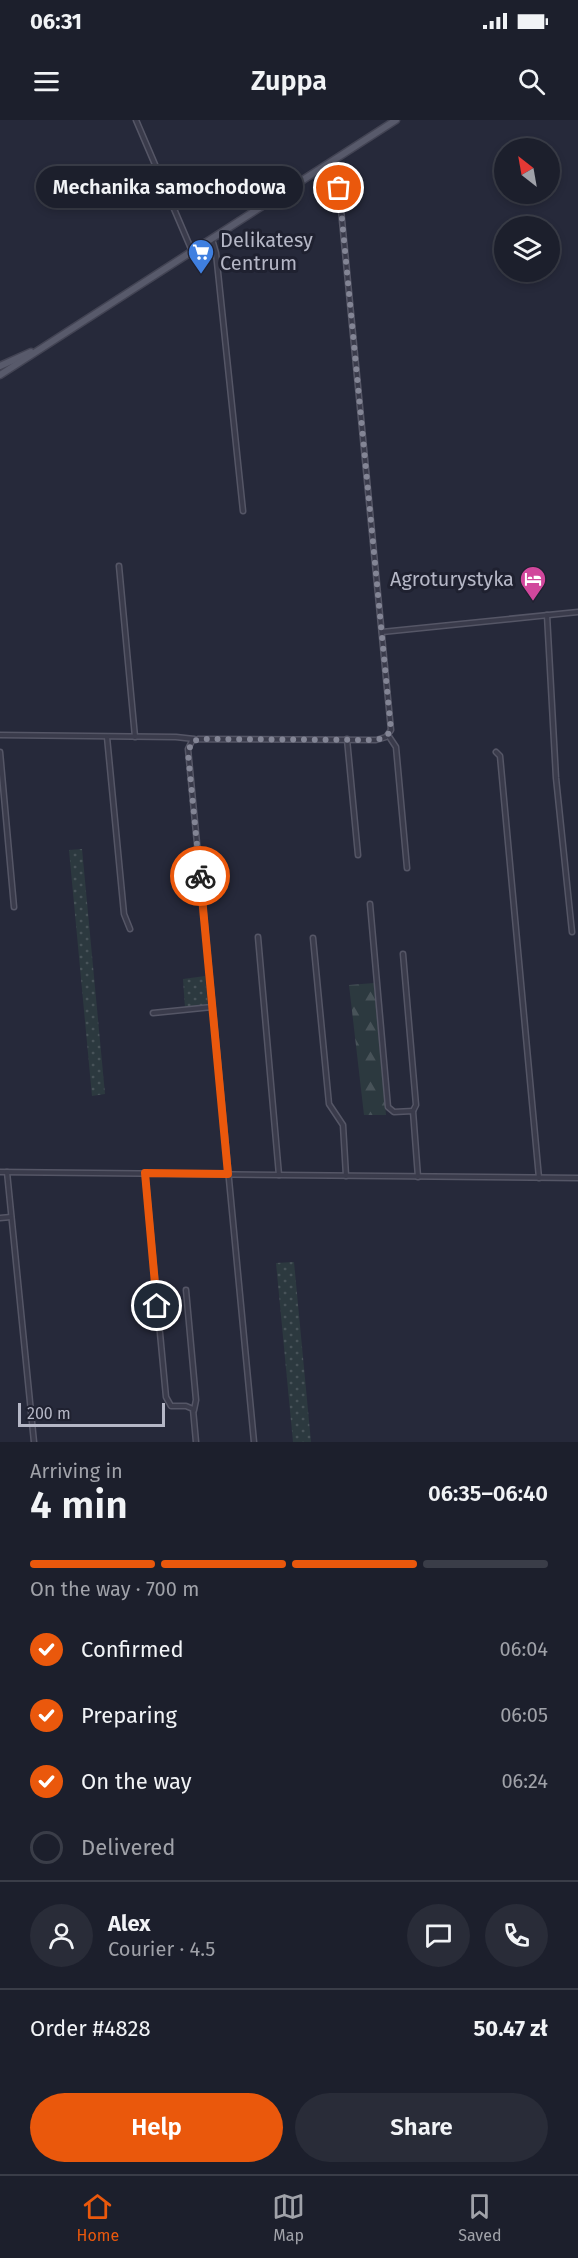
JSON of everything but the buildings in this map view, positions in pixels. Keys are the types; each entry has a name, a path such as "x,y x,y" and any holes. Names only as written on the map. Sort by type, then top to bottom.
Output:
{"main road":[{"path":"0,375 396,120"},
{"path":"0,366 53,341"}],"street":[{"path":"136,120 192,252"},
{"path":"0,735 380,740 388,735 391,727 338,178 334,160"},
{"path":"212,239 216,253 243,511"},
{"path":"119,566 135,737"},
{"path":"382,632 578,612"},
{"path":"547,615 556,778 572,932"},
{"path":"388,735 396,747 407,868"},
{"path":"107,737 124,914 130,929"},
{"path":"195,739 189,746 188,753 254,1442"},
{"path":"346,740 358,855"},
{"path":"0,752 14,907"},
{"path":"496,752 500,756 539,1178"},
{"path":"370,904 388,1107 394,1112 413,1111"},
{"path":"258,936 279,1175"},
{"path":"314,938 329,1104 342,1122 346,1176"},
{"path":"404,954 416,1106 413,1111 418,1177"},
{"path":"153,1012 212,1007"},
{"path":"0,1172 578,1178"},
{"path":"7,1172 34,1442"},
{"path":"145,1173 166,1397 171,1406 186,1406 194,1411"},
{"path":"0,1218 11,1217"},
{"path":"186,1290 196,1400 194,1411 196,1442"}],"green space":[{"path":"82,849 105,1094 92,1096 69,850"},
{"path":"205,976 208,1006 185,1008 183,979"},
{"path":"374,983 386,1115 364,1115 349,985"},
{"path":"294,1262 311,1442 293,1442 276,1263"}],"way so far":[{"path":"200,876 188,753 192,741 195,739 380,740 386,737 391,730 339,188"}],"place":[{"name":"Mechanika samochodowa","path":"339,188"},
{"name":"Delikatesy Centrum","path":"201,275"},
{"name":"Agroturystyka","path":"533,602"}],"route":[{"path":"157,1306 145,1173 228,1174 200,876"}]}
